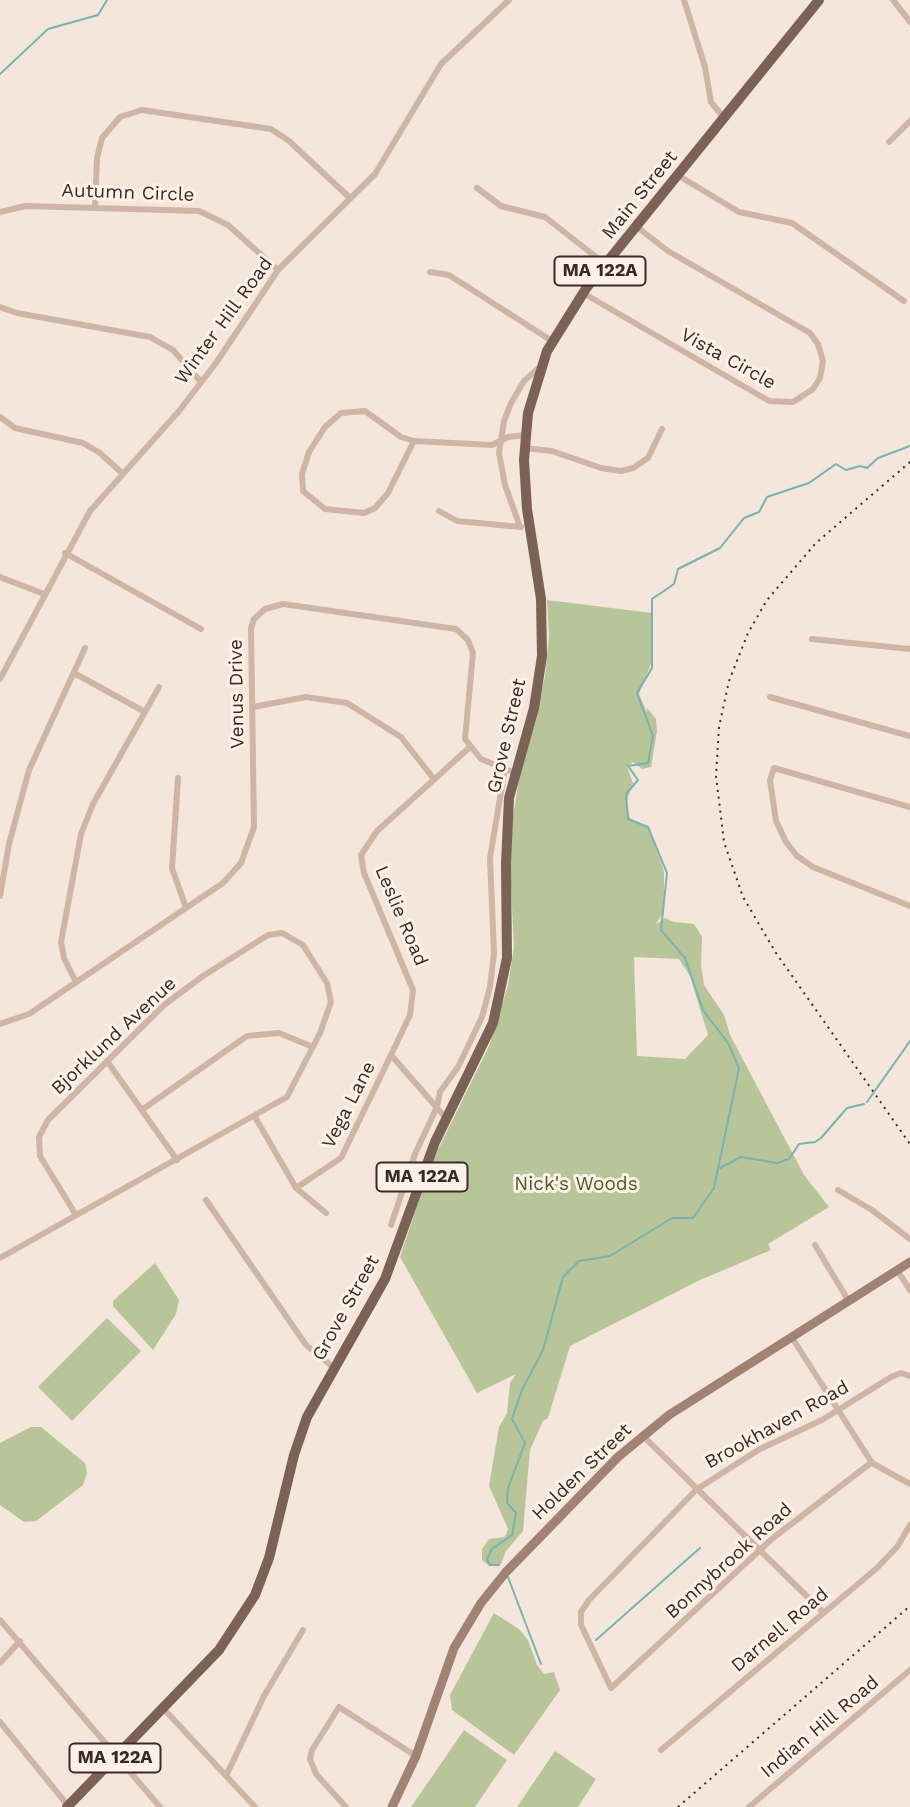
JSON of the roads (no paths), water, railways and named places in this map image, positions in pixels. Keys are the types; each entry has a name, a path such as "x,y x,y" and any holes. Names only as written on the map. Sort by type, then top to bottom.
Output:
{"main road":[{"name":"Main Street","path":"541,599 525,527 524,448 541,366 552,341 583,293 819,0"},
{"name":"Grove Street","path":"68,1807 219,1650 255,1595 270,1558 302,1430 396,1255 446,1118 493,1023 503,985 509,928 506,837 510,770 536,695 543,643 541,599"},
{"name":"Holden Street","path":"392,1807 416,1756 443,1672 460,1636 481,1603 516,1562 643,1436 690,1399 910,1262"}],"street":[{"name":"Winter Hill Road","path":"0,679 3,665 90,511 157,439 201,382 278,270 377,170 441,64 509,0"},
{"path":"684,0 708,76 712,103 724,118"},
{"path":"893,0 910,22"},
{"path":"95,207 97,158 102,138 117,120 142,110 271,129 285,137 350,198"},
{"path":"889,142 910,121"},
{"path":"679,176 738,212 792,223 904,301"},
{"path":"477,188 500,205 545,218 606,264"},
{"name":"Autumn Circle","path":"0,212 25,205 183,209 210,214 229,225 278,270"},
{"name":"Vista Circle","path":"583,293 769,401 793,402 813,390 821,374 822,357 810,333 668,251 637,227"},
{"path":"430,272 449,275 552,341"},
{"path":"0,307 17,313 150,337 173,350 201,382"},
{"path":"439,511 457,522 525,527 501,470 500,441 505,416 516,394 530,374 541,366"},
{"path":"414,441 388,494 370,511 359,514 332,511 314,503 303,491 302,474 309,452 325,427 341,413 365,411 401,437 414,441 484,445 525,435"},
{"path":"0,418 15,428 83,443 100,453 123,474"},
{"path":"524,448 552,451 601,468 621,471 633,468 648,458 662,429"},
{"path":"65,553 201,629"},
{"path":"0,577 44,594"},
{"name":"Venus Drive","path":"0,1024 29,1014 223,883 248,852 254,827 251,628 259,613 273,605 283,604 456,629 472,647 474,666 465,728 470,747"},
{"path":"811,639 910,649"},
{"path":"0,896 3,863 29,770 85,648"},
{"path":"74,673 145,712"},
{"path":"76,982 64,958 61,942 78,844 90,810 159,687"},
{"path":"253,707 306,697 347,703 401,737 433,778"},
{"path":"770,697 910,736"},
{"path":"391,1225 415,1154 437,1107 440,1092 458,1067 482,1017 490,987 494,953 490,858 510,770 481,759 470,747"},
{"name":"Leslie Road","path":"391,1055 410,1015 413,990 363,872 361,855 377,831 470,747"},
{"path":"910,807 774,768 770,790 772,809 782,835 793,851 813,867 910,906"},
{"path":"178,778 172,868 186,908"},
{"name":"Bjorklund Avenue","path":"0,1258 287,1097 329,1013 329,988 303,945 289,935 275,933 259,939 164,1005 48,1120 39,1137 41,1157 76,1215"},
{"path":"143,1109 247,1036 279,1032 313,1046"},
{"path":"391,1055 446,1118"},
{"name":"Vega Lane","path":"296,1188 341,1158 391,1055"},
{"path":"107,1061 177,1160"},
{"path":"255,1116 296,1188 326,1213"},
{"path":"838,1190 910,1239"},
{"path":"206,1200 306,1345 334,1367"},
{"path":"815,1245 848,1300"},
{"path":"897,1270 910,1290"},
{"path":"791,1336 836,1411 872,1462 910,1484"},
{"name":"Brookhaven Road","path":"611,1688 581,1625 582,1609 697,1489 760,1449 836,1411 893,1376 903,1373 910,1377"},
{"path":"643,1436 824,1613"},
{"name":"Bonnybrook Road","path":"611,1688 760,1550 872,1462"},
{"name":"Darnell Road","path":"661,1750 888,1557 910,1525"},
{"path":"0,1620 115,1758 160,1807"},
{"path":"226,1776 264,1696 303,1630"},
{"path":"0,1662 20,1642"},
{"name":"Indian Hill Road","path":"749,1807 910,1670"},
{"path":"346,1807 316,1774 310,1759 312,1750 339,1707 416,1756"},
{"path":"163,1708 255,1807"},
{"path":"0,1721 68,1807"}],"waterway":[{"path":"0,74 48,29 98,15 107,0"},
{"path":"499,1565 490,1565 487,1559 492,1549 512,1535 516,1513 507,1503 508,1488 525,1443 512,1419 522,1390 543,1350 563,1277 579,1261 610,1256 672,1218 693,1218 714,1188 739,1068 728,1043 703,1010 685,958 661,930 667,873 648,827 628,819 626,794 638,780 628,766 648,763 653,736 637,693 652,668 652,599 674,584 678,569 720,548 744,518 759,512 767,497 809,483 836,464 846,470 860,466 867,468 878,458 910,446"},
{"path":"867,1102 910,1041"},
{"path":"720,1168 741,1157 777,1163 789,1159 799,1144 815,1142 821,1138 847,1108 864,1104"},
{"path":"596,1640 700,1548"},
{"path":"508,1577 541,1664"}],"railway":[{"path":"910,462 816,543 767,600 748,633 729,681 719,727 716,776 724,842 743,897 776,953 910,1144"},
{"path":"678,1807 910,1606"}],"park label":[{"name":"Nick's Woods","path":"576,1184"}]}
